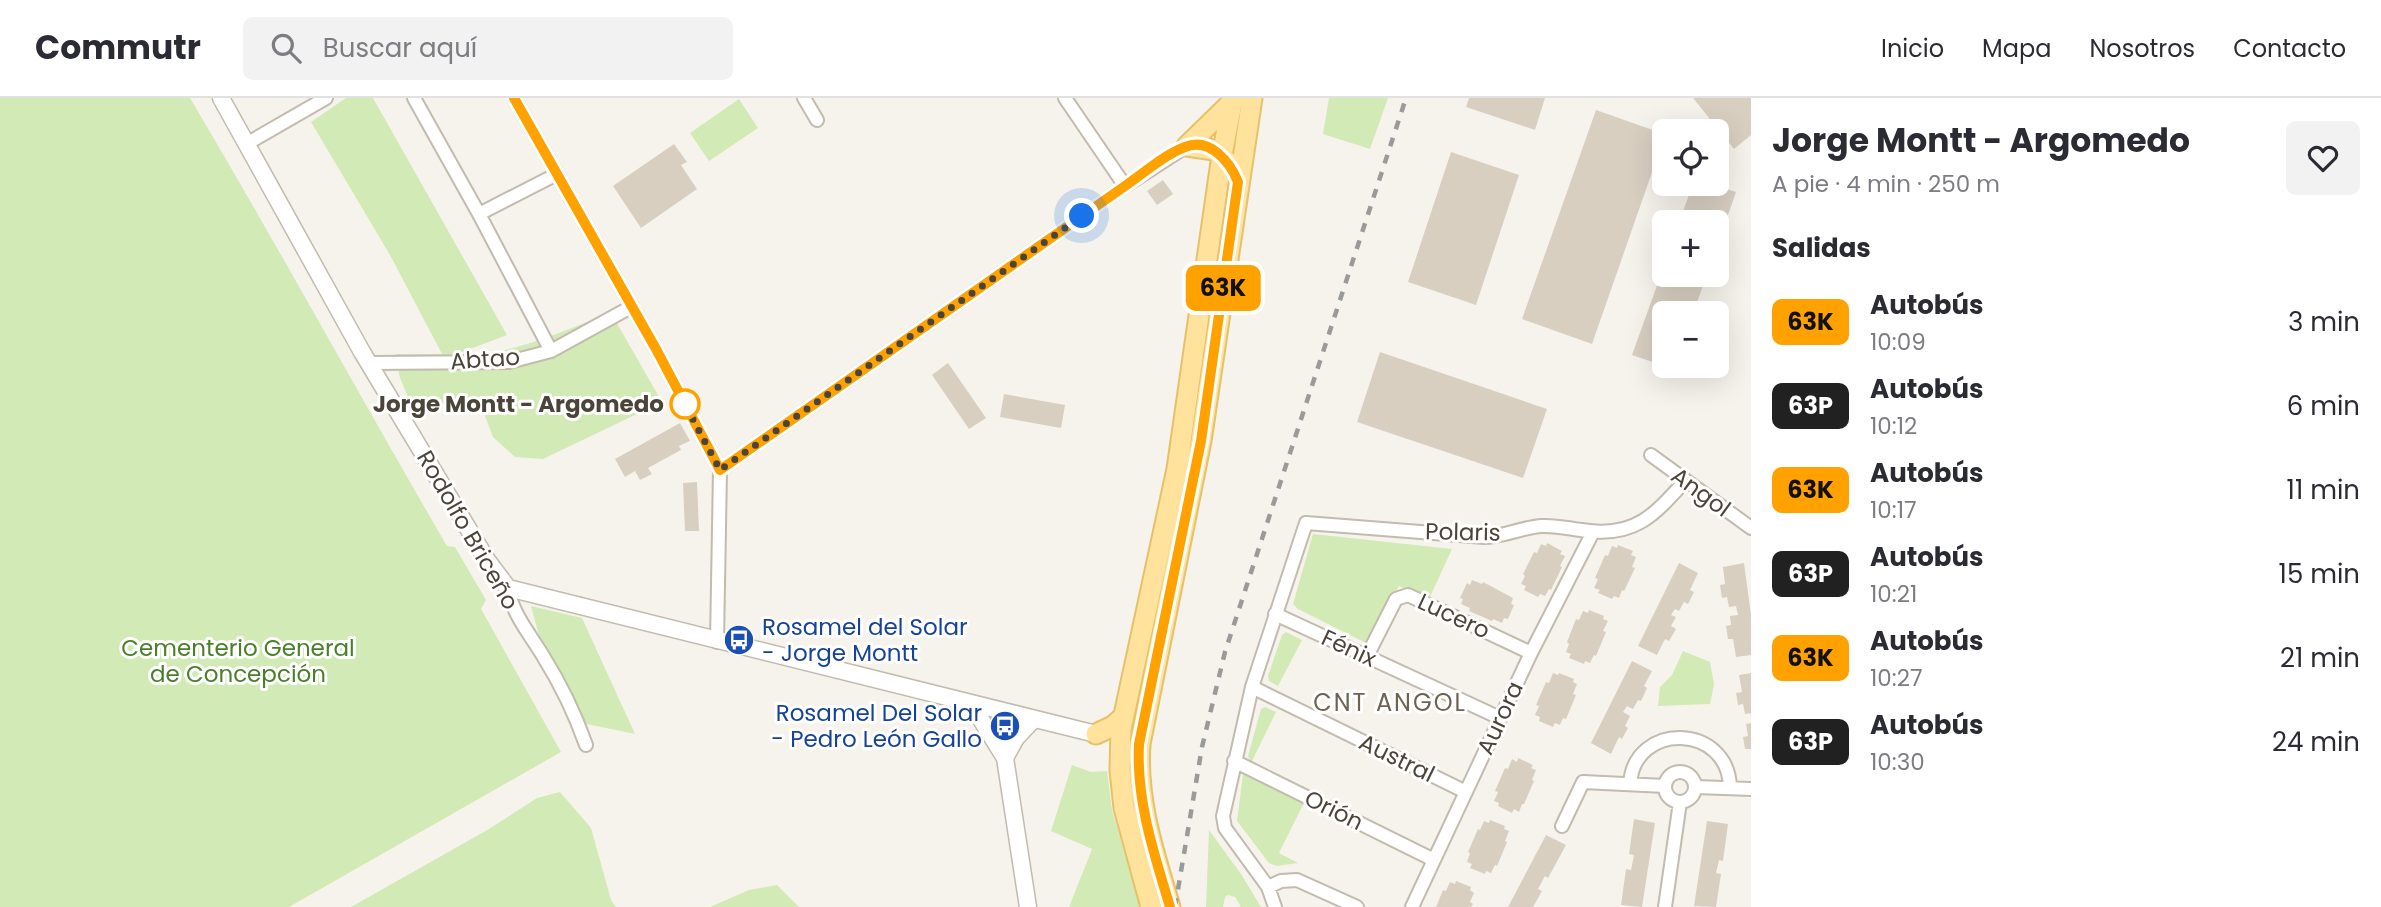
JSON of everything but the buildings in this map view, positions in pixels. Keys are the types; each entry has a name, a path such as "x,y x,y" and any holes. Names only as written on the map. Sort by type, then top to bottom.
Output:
{"main road":[{"path":"1187,146 1239,99"},
{"path":"1151,907 1124,808 1120,754 1123,716 1177,469 1222,155 1239,99"},
{"path":"1170,907 1140,796 1139,744 1201,441 1238,182 1239,99"},
{"path":"1187,146 1207,148 1222,155 1231,165 1238,182"},
{"path":"1096,734 1113,726 1123,716"},
{"path":"1096,734 1110,742 1120,754"}],"street":[{"name":"Rodolfo Briceño","path":"221,98 369,363 487,560 508,589 513,609 545,658 586,745"},
{"path":"248,143 326,98"},
{"path":"414,98 551,351"},
{"path":"514,98 720,470 717,642"},
{"path":"804,98 817,120"},
{"path":"1065,98 1125,186"},
{"path":"720,470 1125,186 1187,146"},
{"path":"479,214 557,174"},
{"name":"Abtao","path":"369,363 509,362 551,351 631,307"},
{"name":"Angol","path":"1651,455 1751,528"},
{"name":"Polaris","path":"1275,614 1306,523 1484,537 1540,526 1593,531 1626,529 1639,525 1655,514 1685,481"},
{"name":"Aurora","path":"1412,907 1531,653 1593,531"},
{"path":"508,589 1096,734"},
{"name":"Lucero","path":"1367,656 1396,599 1408,595 1531,653"},
{"path":"1275,614 1252,687 1223,816 1225,828 1268,887 1275,907"},
{"name":"Fénix","path":"1275,614 1500,718"},
{"name":"Austral","path":"1252,687 1466,792"},
{"path":"972,705 1005,758 1028,907"},
{"path":"1005,758 1016,738 1034,719"},
{"path":"1630,784 1633,769 1643,753 1662,740 1684,737 1695,739 1714,751 1726,766 1730,788"},
{"name":"Orión","path":"1234,761 1434,860"},
{"path":"1679,772 1689,775 1696,787 1692,797 1680,802 1667,795 1665,786 1670,777 1679,772"},
{"path":"1562,826 1583,782 1665,786"},
{"path":"1696,787 1751,789"},
{"path":"1665,907 1680,802"},
{"path":"1268,887 1281,881 1297,880 1357,907"}],"green space":[{"name":"Cementerio General de Concepción","path":"0,98 190,98 447,546 455,547 486,600 481,609 561,752 289,907 0,907"},
{"path":"346,98 373,98 507,335 454,355 474,355 514,348 611,313 662,402 543,459 515,457 493,437 480,403 411,404 400,378 395,354 442,354 390,255 311,122"},
{"path":"1329,98 1388,98 1370,149 1323,134"},
{"path":"739,99 758,128 709,161 690,133"},
{"path":"1313,534 1452,549 1429,599 1399,586 1370,642 1366,643 1293,604"},
{"path":"531,606 582,618 635,734 577,722 545,658"},
{"path":"1286,632 1302,640 1278,686 1269,681 1268,676 1282,635"},
{"path":"1683,651 1710,662 1714,684 1710,704 1658,706 1660,687 1672,675"},
{"path":"1265,707 1276,712 1251,763 1248,756 1261,709"},
{"path":"1072,765 1091,772 1107,771 1112,810 1140,907 1069,907 1092,849 1051,831"},
{"path":"1246,772 1305,801 1279,853 1298,863 1277,866 1269,863 1237,821 1243,774"},
{"path":"560,792 591,828 611,900 616,907 351,907 489,829 537,798"},
{"path":"1209,830 1261,907 1241,907 1235,897 1228,895 1223,907 1206,907"},
{"path":"777,885 799,907 710,907 749,890"}],"railway":[{"path":"1175,907 1202,747 1225,652 1406,98"}],"bus line":[{"name":"63K","path":"514,98 656,349 720,470 1177,151 1187,146 1197,146 1214,150 1227,160 1238,182 1207,403 1180,553 1139,744 1140,796 1170,907"}],"place":[{"name":"Jorge Montt - Argomedo","path":"685,404"},
{"name":"Rosamel del Solar - Jorge Montt","path":"739,640"},
{"name":"Rosamel Del Solar - Pedro León Gallo","path":"1005,726"}],"district":[{"name":"CNT ANGOL","path":"1390,702"}],"route":[{"path":"685,404 680,395 720,470 1082,216"}]}
